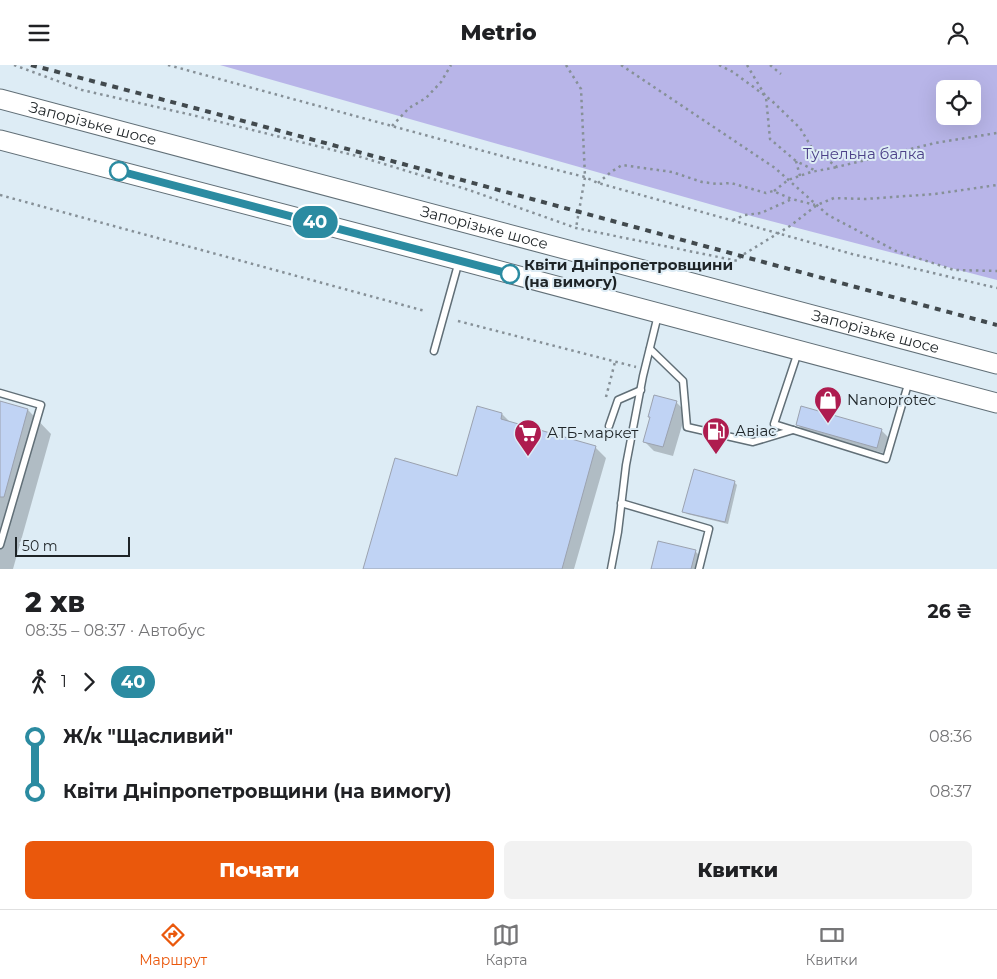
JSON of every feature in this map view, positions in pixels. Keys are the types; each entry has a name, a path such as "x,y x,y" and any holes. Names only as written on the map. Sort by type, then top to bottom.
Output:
{"main road":[{"name":"Запорізьке шосе","path":"0,99 997,364"},
{"path":"0,140 997,403"}],"lane":[{"path":"434,351 459,260"},
{"path":"612,569 626,465 658,313"},
{"path":"650,349 682,381 687,427 753,442 794,430"},
{"path":"798,350 774,424 886,459 910,380"},
{"path":"609,426 618,399 641,390"},
{"path":"0,393 41,405 0,545"},
{"path":"622,503 709,529 699,569"}],"path":[{"path":"14,65 82,90 362,157 469,190 576,228 738,261 741,256 790,226 817,205 834,198 865,199 935,194 997,185"},
{"path":"168,65 585,177 598,183 852,254 997,288"},
{"path":"392,126 409,108 426,98 441,82 451,65"},
{"path":"566,65 581,89 585,177 576,228"},
{"path":"622,65 775,169 828,215 896,251 954,270 997,271"},
{"path":"719,65 766,97 800,128 812,148 836,167"},
{"path":"747,65 766,97 770,139 796,161 815,171"},
{"path":"770,65 781,74"},
{"path":"598,183 622,165 672,172 702,182 731,183 766,193 773,191 788,180 815,171 935,143 997,133"},
{"path":"796,161 800,176"},
{"path":"773,191 792,199 817,205"},
{"path":"0,195 424,311"},
{"path":"732,220 745,215 761,213 792,199"},
{"path":"458,321 645,369"},
{"path":"606,397 615,362"}],"green space":[{"name":"Тунельна балка","path":"220,65 997,65 997,280 755,217"}],"building":[{"path":"654,395 677,401 663,447 643,442"},
{"path":"0,401 28,409 4,497 0,497"},
{"path":"477,406 502,413 501,419 596,446 562,569 363,569 395,458 457,476"},
{"path":"801,406 882,429 877,448 796,425"},
{"path":"694,469 735,481 725,522 682,512"},
{"path":"658,541 696,550 691,569 651,569"}],"railway":[{"path":"31,65 997,325"}],"bus line":[{"name":"40","path":"119,171 510,274"}],"place":[{"name":"Квіти Дніпропетровщини (на вимогу)","path":"510,274"},
{"name":"Nanoprotec","path":"828,424"},
{"name":"Авіас","path":"716,455"},
{"name":"АТБ-маркет","path":"528,457"}]}
